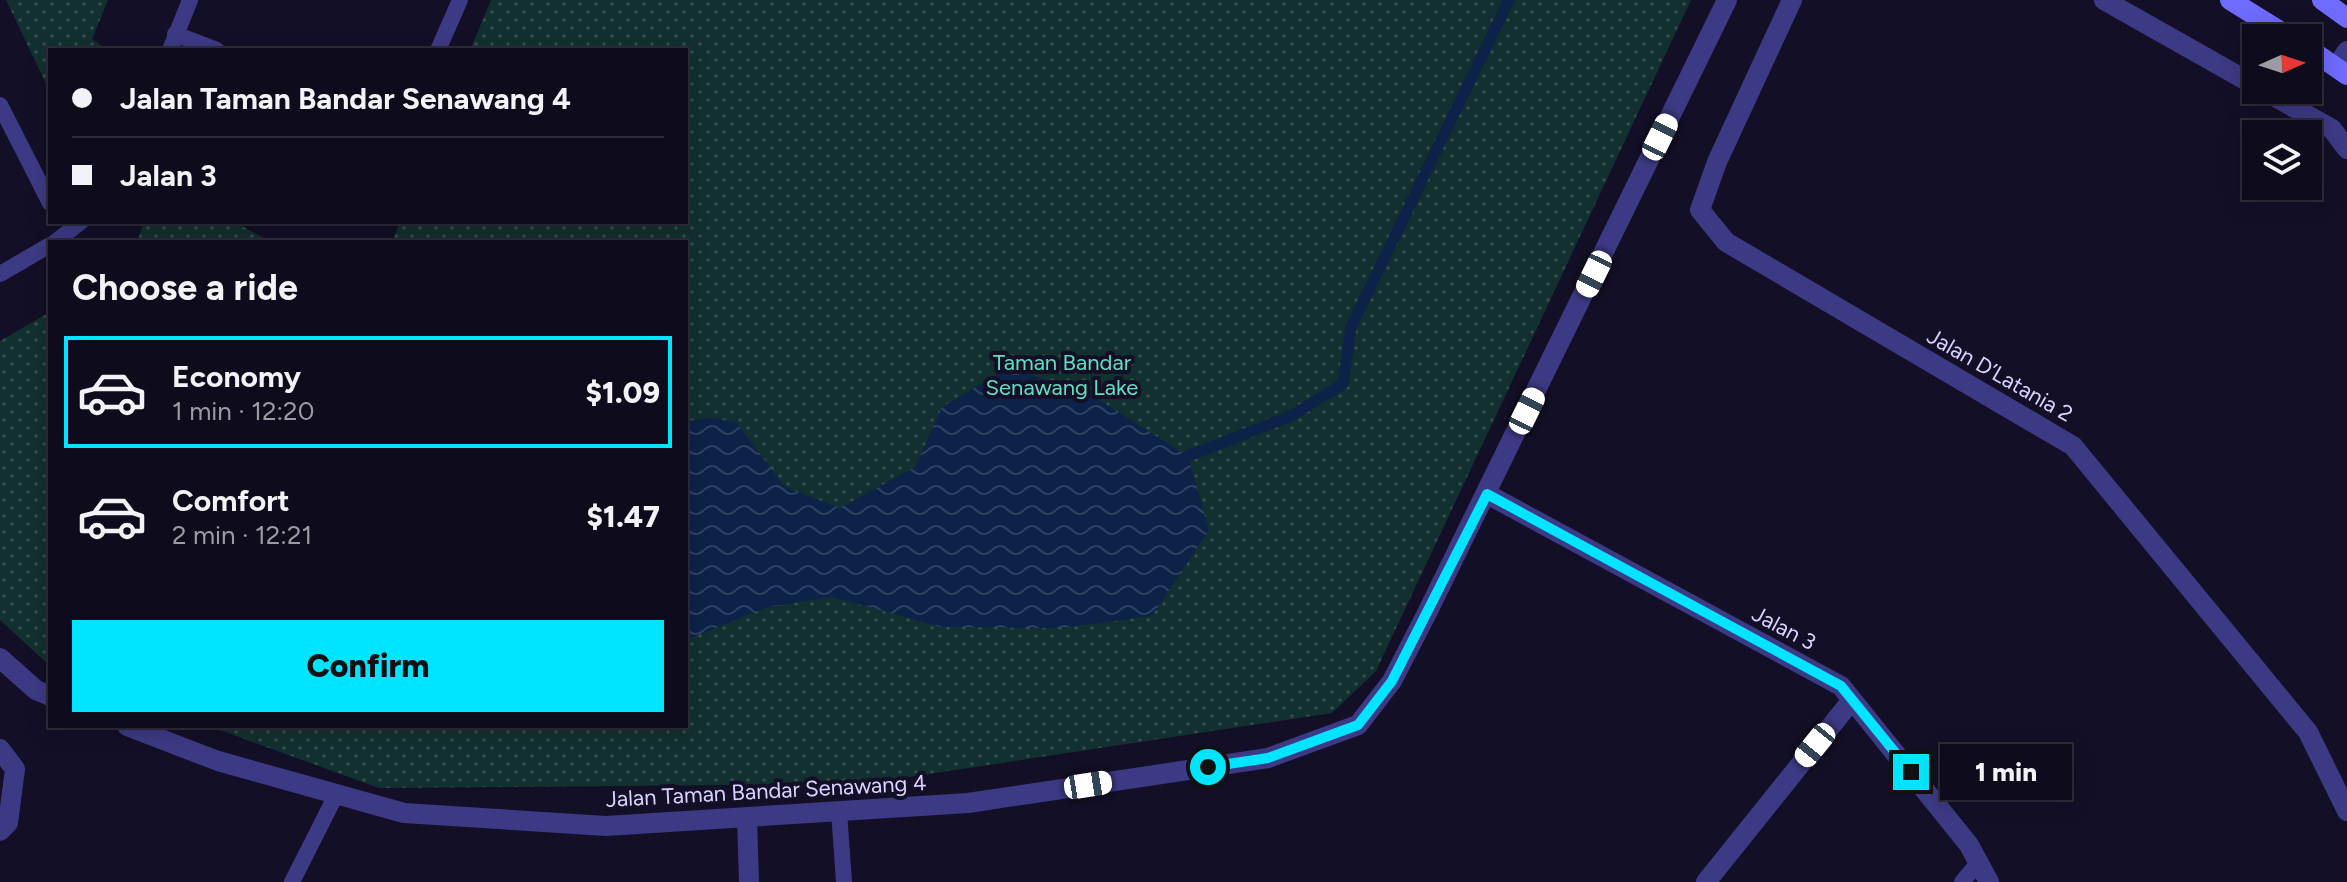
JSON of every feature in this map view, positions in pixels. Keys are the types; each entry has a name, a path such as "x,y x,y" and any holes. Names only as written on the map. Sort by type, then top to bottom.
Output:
{"street":[{"name":"Jalan Taman Bandar Senawang 4","path":"132,728 218,761 404,813 606,826 968,803 1268,758 1358,725 1392,681 1487,494 1727,0"},
{"name":"Jalan D’Latania 2","path":"1792,0 1717,162 1700,210 1726,242 2073,446 2308,732 2347,811"},
{"path":"2104,0 2242,78"},
{"path":"2230,0 2269,24"},
{"path":"2322,0 2347,18"},
{"path":"2322,54 2344,64"},
{"path":"2288,104 2332,129 2347,149"},
{"name":"Jalan 3","path":"1487,494 1841,686 1969,845 1989,882"},
{"path":"3,666 48,695"},
{"path":"1706,882 1852,700"},
{"path":"0,749 15,769 8,823 0,831"},
{"path":"747,817 749,882"}],"lane":[{"path":"190,0 172,42 206,48"},
{"path":"439,48 460,0"},
{"path":"0,105 48,199"},
{"path":"0,274 48,246"},
{"path":"292,882 337,793"},
{"path":"839,811 844,882"},
{"path":"1962,882 1979,862"}],"green space":[{"path":"6,0 108,0 92,39 105,48 48,48 48,88"},
{"name":"Taman Bandar Senawang Lake","path":"491,0 1691,0 1376,671 1332,713 863,784 379,788 214,728 688,728 688,240 393,240 399,224 688,224 688,48 471,48"},
{"path":"143,224 239,224 267,240 138,240"},
{"path":"48,313 48,664 0,620 0,341"}],"water":[{"path":"1010,367 1094,397 1188,456 1209,530 1152,616 1061,628 941,627 832,597 768,607 688,639 688,421 711,418 736,422 785,487 840,508 915,467 942,407"}],"waterway":[{"path":"1188,456 1291,416 1343,384 1351,327 1509,0"}],"route":[{"path":"1208,767 1268,758 1358,725 1392,681 1487,494 1841,686 1911,772"}]}
